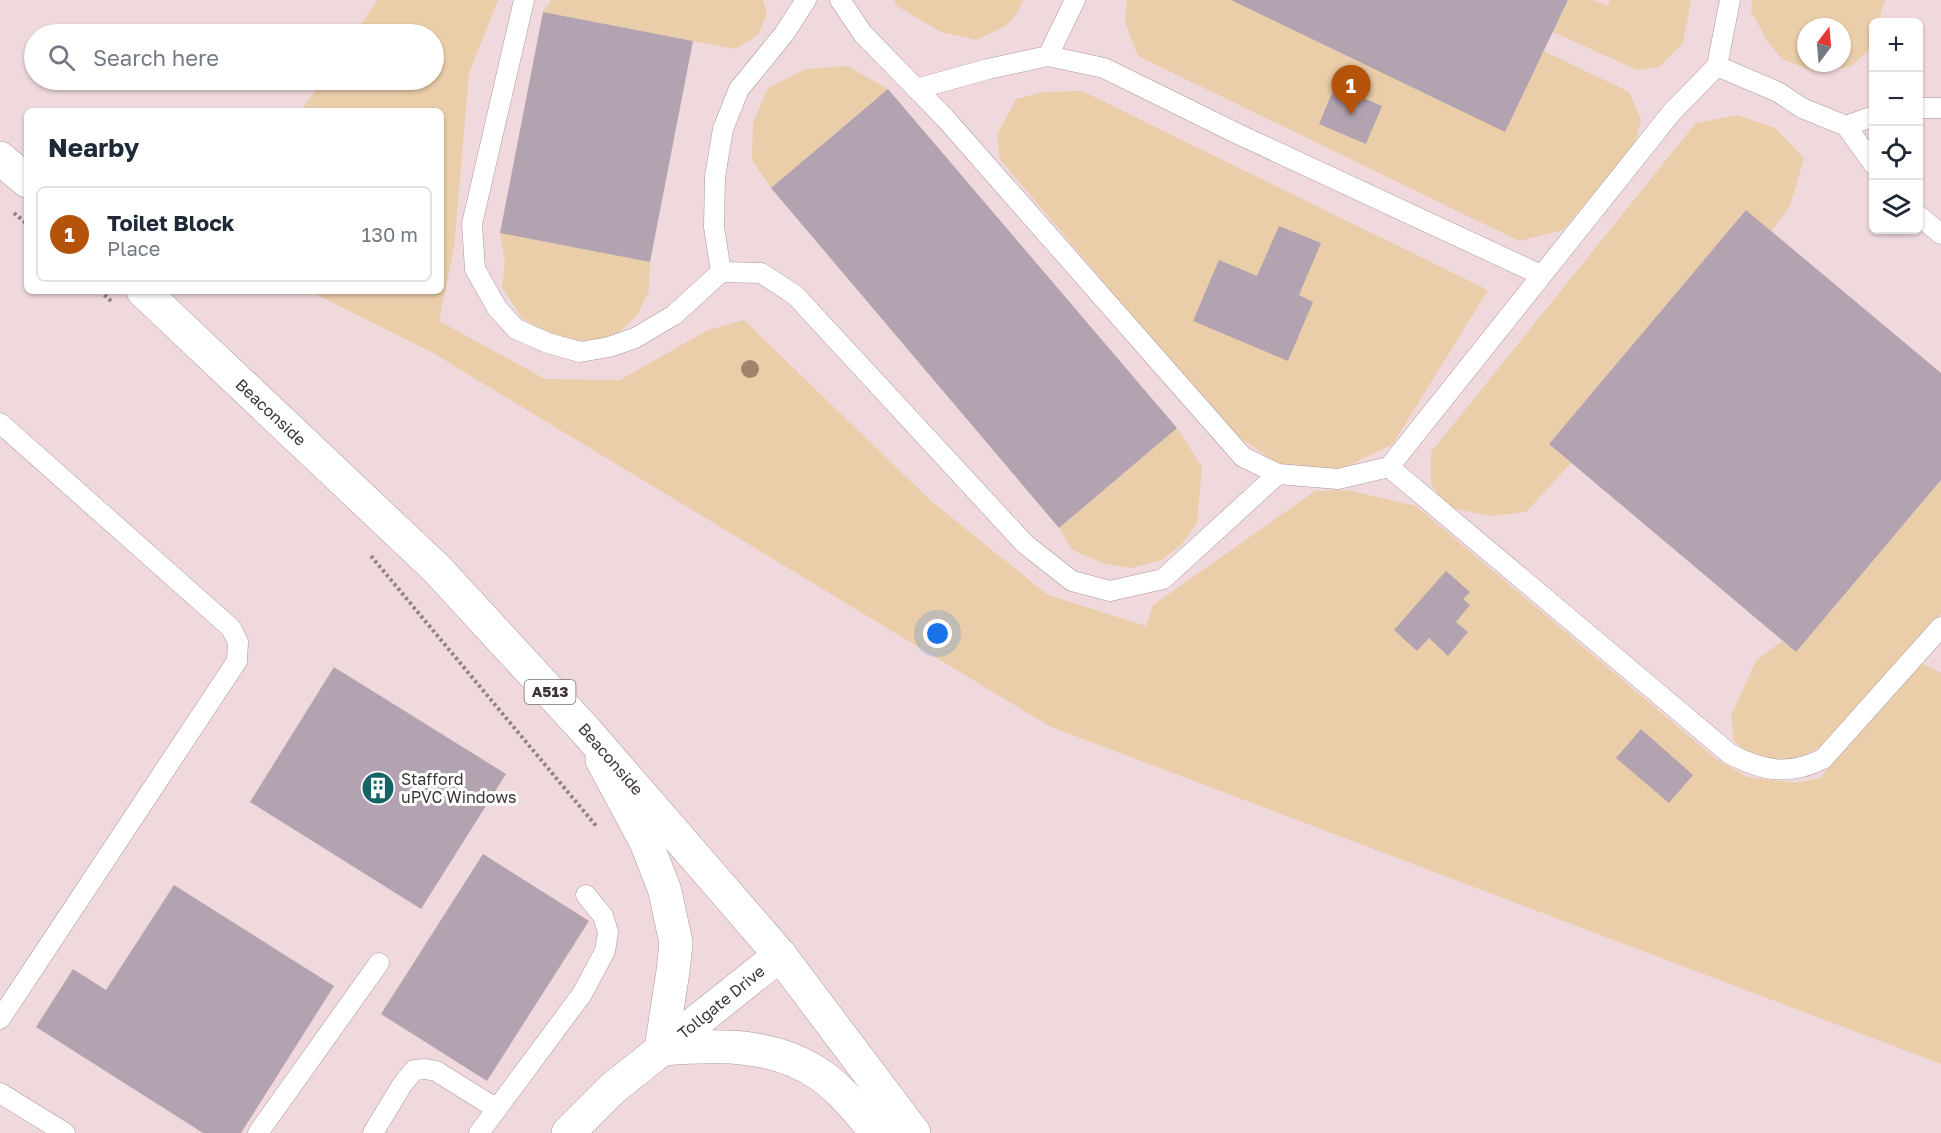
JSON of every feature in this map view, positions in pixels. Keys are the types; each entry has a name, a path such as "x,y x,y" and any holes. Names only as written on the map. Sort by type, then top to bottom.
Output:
{"main road":[{"path":"0,158 24,178"},
{"name":"Beaconside","path":"130,299 437,569 587,732 780,955 914,1133"},
{"name":"Tollgate Drive","path":"587,732 645,842 665,891 676,943 661,1049"},
{"name":"Tollgate Drive","path":"568,1133 612,1089 780,955"},
{"name":"Tollgate Drive","path":"661,1049 707,1046 781,1054 823,1077 841,1093 877,1133"}],"lane":[{"path":"524,0 472,224 475,269 497,308 516,329 548,343 580,352 609,347 635,338 674,315 721,272 762,273 795,295 1025,544 1072,582 1110,591 1163,579 1278,474"},
{"path":"721,272 714,227 716,177 723,129 739,89 784,34 806,0"},
{"path":"840,0 863,34 945,118 1243,457 1278,474 1338,479 1389,467 1672,112 1717,66 1730,0"},
{"path":"1048,56 1075,0"},
{"path":"916,88 1048,56 1104,68 1238,134 1541,275"},
{"path":"1717,66 1779,92 1802,108 1846,126 1869,158"},
{"path":"1923,108 1941,108"},
{"path":"1846,126 1869,118"},
{"path":"1923,219 1941,234"},
{"path":"0,423 231,628 238,642 237,661 0,1019"},
{"path":"1389,467 1730,754 1752,765 1778,770 1807,767 1823,759 1941,627"},
{"path":"479,1133 582,994 605,951 608,932 603,916 586,895"},
{"path":"258,1133 379,963"},
{"path":"373,1133 402,1085 414,1070 436,1071 497,1109"},
{"path":"0,1093 65,1133"}],"path":[{"path":"111,294 130,299"},
{"path":"364,549 603,834"}],"shaded area":[{"path":"378,0 498,0 469,73 454,248 439,321 545,379 620,380 708,330 744,320 930,500 1048,595 1146,626 1153,605 1315,491 1348,490 1416,506 1716,759 1747,777 1797,783 1820,778 1921,663 1941,673 1941,1064 1049,726 433,353 315,294 444,294 444,108 303,108 316,90 444,90 444,24 361,24"},
{"path":"551,0 763,0 767,14 758,35 735,49 543,12"},
{"path":"894,0 1023,0 1018,12 1006,26 977,40 941,32 897,6"},
{"path":"1127,0 1233,0 1505,131 1544,51 1629,92 1641,120 1635,144 1563,230 1519,241 1138,56 1125,22"},
{"path":"1568,0 1593,0 1607,6 1610,0 1691,0 1683,43 1659,67 1637,70 1553,32"},
{"path":"1752,0 1885,0 1879,18 1869,18 1868,51 1851,66 1851,18 1797,18 1797,65 1782,59 1768,42 1751,11"},
{"path":"847,66 888,89 771,188 752,160 753,122 768,88 806,69"},
{"path":"1082,91 1488,290 1393,444 1335,472 1280,465 1227,429 1000,159 997,135 1016,99 1042,92"},
{"path":"1737,115 1775,128 1804,158 1790,206 1771,231 1746,210 1549,444 1571,463 1526,512 1490,516 1446,507 1431,484 1431,452 1696,123"},
{"path":"500,233 650,262 649,291 637,315 614,337 584,344 552,337 522,318 502,287 505,263"},
{"path":"1177,428 1202,467 1197,523 1181,545 1161,560 1132,568 1105,564 1072,550 1059,528"},
{"path":"1941,480 1941,614 1836,737 1798,760 1752,758 1734,741 1731,716 1756,661 1782,641 1796,652"}],"building":[{"path":"1231,0 1568,0 1505,132"},
{"path":"543,12 693,41 650,262 500,233"},
{"path":"1335,86 1382,106 1366,144 1319,124"},
{"path":"888,89 1177,428 1059,528 771,188"},
{"path":"1746,210 1941,373 1941,480 1796,652 1549,444"},
{"path":"1279,226 1321,243 1299,295 1313,302 1288,361 1193,321 1219,260 1257,276"},
{"path":"1446,571 1470,592 1463,599 1470,605 1456,622 1468,632 1448,656 1429,638 1417,651 1394,630"},
{"name":"Stafford uPVC Windows","path":"334,667 506,774 421,909 250,802"},
{"path":"1641,729 1693,775 1669,803 1616,758"},
{"path":"483,854 589,921 487,1081 381,1014"},
{"path":"174,885 334,986 241,1133 203,1133 36,1027 73,969 106,990"}],"place":[{"name":"Toilet Block","path":"1351,115"},
{"name":"Stafford uPVC Windows","path":"378,788"}]}
